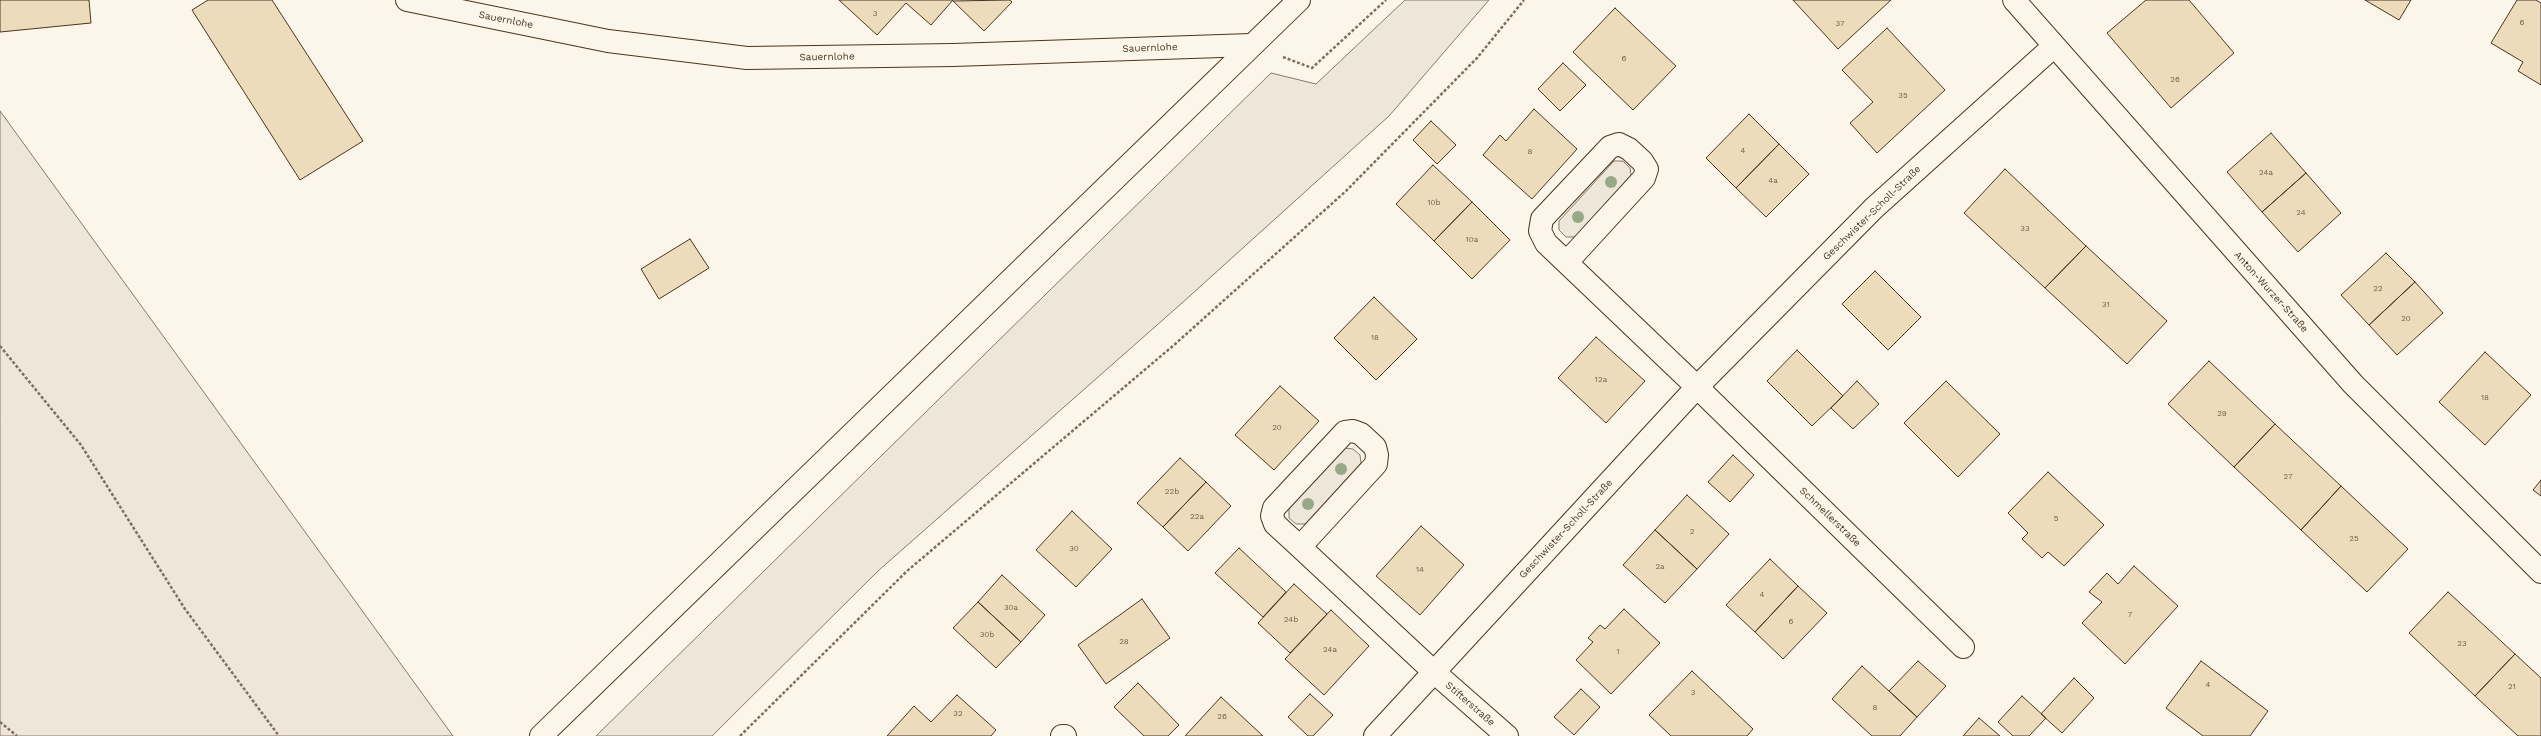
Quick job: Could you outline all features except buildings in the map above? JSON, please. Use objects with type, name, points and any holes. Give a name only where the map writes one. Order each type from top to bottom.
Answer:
[{"type":"street","name":"Sauernlohe","points":[[407,0],[608,41],[747,58],[953,55],[1251,45]]},
{"type":"street","points":[[541,736],[1299,0]]},
{"type":"street","name":"Anton-Wurzer-Straße","points":[[2014,0],[2054,48],[2353,384],[2541,572]]},
{"type":"street","name":"Geschwister-Scholl-Straße","points":[[1375,736],[1697,386],[1874,208],[2054,48]]},
{"type":"street","points":[[1567,262],[1644,178],[1647,169],[1642,161],[1629,148],[1619,144],[1610,148],[1542,219],[1540,231],[1546,243],[1697,386]]},
{"type":"street","name":"Schmellerstraße","points":[[1697,386],[1963,647]]},
{"type":"street","points":[[1300,547],[1376,464],[1377,455],[1375,447],[1361,434],[1353,430],[1345,432],[1274,508],[1272,516],[1275,524],[1434,672]]},
{"type":"street","name":"Stifterstraße","points":[[1434,672],[1507,736]]},
{"type":"path","points":[[1251,45],[1312,68],[1386,0]]},
{"type":"path","points":[[740,736],[907,571],[1168,350],[1346,191],[1477,58],[1524,0]]},
{"type":"path","points":[[0,346],[81,445],[185,609],[279,736]]},
{"type":"path","points":[[0,722],[17,736]]},
{"type":"shaded area","points":[[1405,0],[1489,0],[1389,116],[1182,303],[878,571],[712,736],[596,736],[1271,73],[1316,84]]},
{"type":"shaded area","points":[[0,111],[453,736],[0,736]]},
{"type":"shaded area","points":[[1614,161],[1623,161],[1630,168],[1631,175],[1575,237],[1566,237],[1559,230],[1559,221]]},
{"type":"shaded area","points":[[1345,448],[1353,449],[1360,455],[1361,463],[1305,524],[1296,524],[1289,518],[1289,508]]}]
